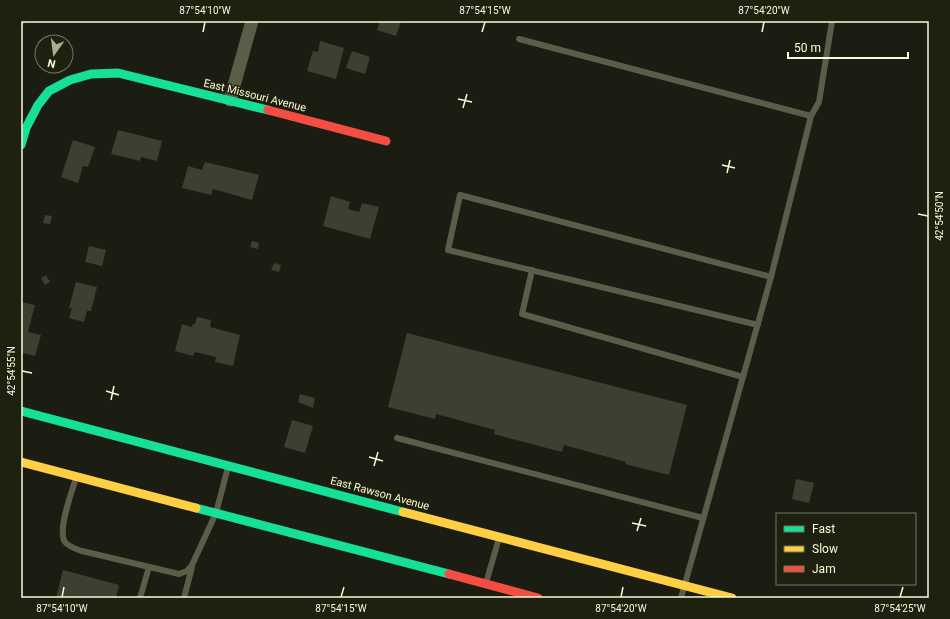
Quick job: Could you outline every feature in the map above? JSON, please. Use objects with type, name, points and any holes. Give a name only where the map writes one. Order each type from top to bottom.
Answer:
[{"type":"main road","name":"East Missouri Avenue","points":[[21,145],[26,128],[38,105],[49,91],[70,80],[91,74],[118,73],[230,100],[386,141]]},
{"type":"main road","name":"East Rawson Avenue","points":[[21,411],[732,598]]},
{"type":"main road","points":[[21,462],[538,598]]},
{"type":"street","points":[[230,100],[252,21]]},
{"type":"lane","points":[[681,598],[772,277],[811,116],[819,102],[832,21]]},
{"type":"lane","points":[[519,39],[811,116]]},
{"type":"lane","points":[[758,325],[448,250],[460,195],[772,277]]},
{"type":"lane","points":[[532,270],[522,314],[743,377]]},
{"type":"lane","points":[[397,438],[703,518]]},
{"type":"lane","points":[[184,598],[192,565],[216,513],[228,466]]},
{"type":"lane","points":[[76,476],[62,528],[65,542],[71,547],[82,552],[179,574],[187,571],[192,565]]},
{"type":"lane","points":[[486,584],[499,536]]},
{"type":"lane","points":[[140,598],[149,567]]},
{"type":"building","points":[[21,21],[27,21],[21,27]]},
{"type":"building","points":[[380,21],[401,21],[396,36],[377,30]]},
{"type":"building","points":[[320,41],[344,48],[336,79],[307,71],[313,51],[318,52]]},
{"type":"building","points":[[352,51],[370,57],[365,74],[346,68]]},
{"type":"building","points":[[118,130],[162,141],[157,161],[141,157],[140,161],[111,154]]},
{"type":"building","points":[[73,140],[95,147],[88,167],[83,166],[78,183],[61,177]]},
{"type":"building","points":[[205,162],[259,175],[252,200],[213,189],[211,195],[182,188],[188,166],[202,170]]},
{"type":"building","points":[[331,196],[350,202],[348,209],[359,212],[362,203],[379,207],[370,239],[323,226]]},
{"type":"building","points":[[45,215],[52,216],[50,224],[43,223]]},
{"type":"building","points":[[252,241],[259,243],[258,249],[250,247]]},
{"type":"building","points":[[89,246],[106,250],[102,266],[85,262]]},
{"type":"building","points":[[274,263],[281,265],[279,272],[271,270]]},
{"type":"building","points":[[46,275],[50,282],[45,285],[41,278]]},
{"type":"building","points":[[76,282],[97,287],[91,311],[87,311],[84,322],[69,318],[72,308],[69,308]]},
{"type":"building","points":[[21,302],[35,305],[28,332],[41,335],[35,356],[23,353],[21,358]]},
{"type":"building","points":[[197,317],[211,320],[210,327],[240,335],[233,366],[215,362],[216,357],[195,352],[193,356],[175,351],[182,324],[192,327],[193,324],[195,324]]},
{"type":"building","points":[[407,333],[687,405],[669,475],[625,464],[626,462],[564,445],[562,452],[494,434],[495,430],[436,414],[435,419],[388,407]]},
{"type":"building","points":[[300,394],[315,398],[313,408],[298,402]]},
{"type":"building","points":[[292,420],[313,426],[305,453],[284,447]]},
{"type":"building","points":[[796,479],[814,483],[809,503],[792,499]]},
{"type":"building","points":[[63,570],[119,585],[116,598],[56,598]]},
{"type":"traffic: fast","points":[[21,145],[26,128],[38,105],[49,91],[70,80],[91,74],[118,73],[268,110]]},
{"type":"traffic: fast","points":[[21,411],[403,512]]},
{"type":"traffic: fast","points":[[196,508],[449,574]]},
{"type":"traffic: slow","points":[[21,462],[196,508]]},
{"type":"traffic: slow","points":[[403,512],[732,598]]},
{"type":"traffic: jam","points":[[268,110],[386,141]]},
{"type":"traffic: jam","points":[[449,574],[538,598]]}]
